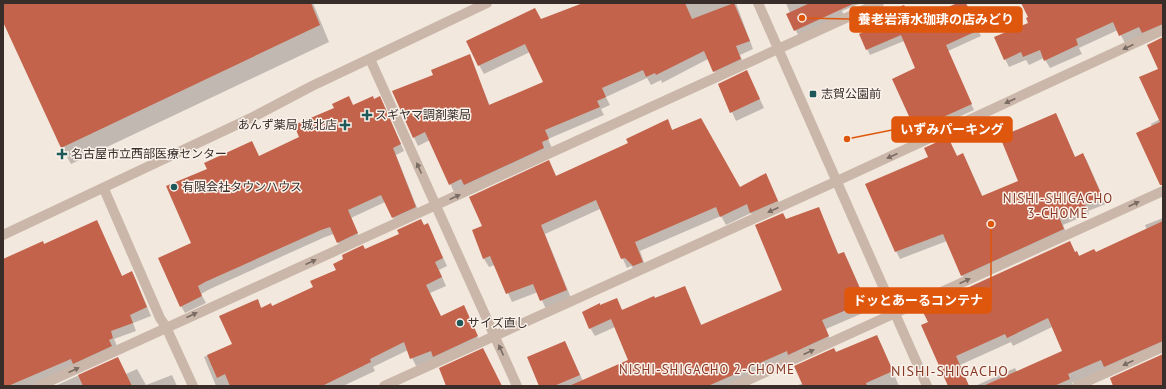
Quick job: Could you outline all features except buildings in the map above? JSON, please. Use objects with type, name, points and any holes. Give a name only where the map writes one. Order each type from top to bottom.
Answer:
[{"type":"street","points":[[3,235],[104,189],[487,3]]},
{"type":"street","points":[[758,3],[927,386]]},
{"type":"street","points":[[39,386],[878,3]]},
{"type":"street","points":[[384,386],[837,181],[1163,30]]},
{"type":"street","points":[[370,59],[518,386]]},
{"type":"street","points":[[104,189],[160,318],[166,327],[193,386]]},
{"type":"street","points":[[735,386],[1163,191]]},
{"type":"street","points":[[1077,386],[1163,347]]},
{"type":"place","name":"養老岩清水珈琲の店みどり","points":[[802,18]]},
{"type":"place","name":"志賀公園前","points":[[813,94]]},
{"type":"place","name":"スギヤマ調剤薬局","points":[[367,115]]},
{"type":"place","name":"あんず薬局 城北店","points":[[345,125]]},
{"type":"place","name":"いずみパーキング","points":[[847,139]]},
{"type":"place","name":"名古屋市立西部医療センター","points":[[62,154]]},
{"type":"place","name":"有限会社タウンハウス","points":[[174,187]]},
{"type":"place","name":"ドッとあーるコンテナ","points":[[991,224]]},
{"type":"place","name":"サイズ直し","points":[[460,323]]},
{"type":"district","name":"NISHI-SHIGACHO 3-CHOME","points":[[1058,206]]},
{"type":"district","name":"NISHI-SHIGACHO 2-CHOME","points":[[707,369]]},
{"type":"district","name":"NISHI-SHIGACHO","points":[[950,371]]}]
